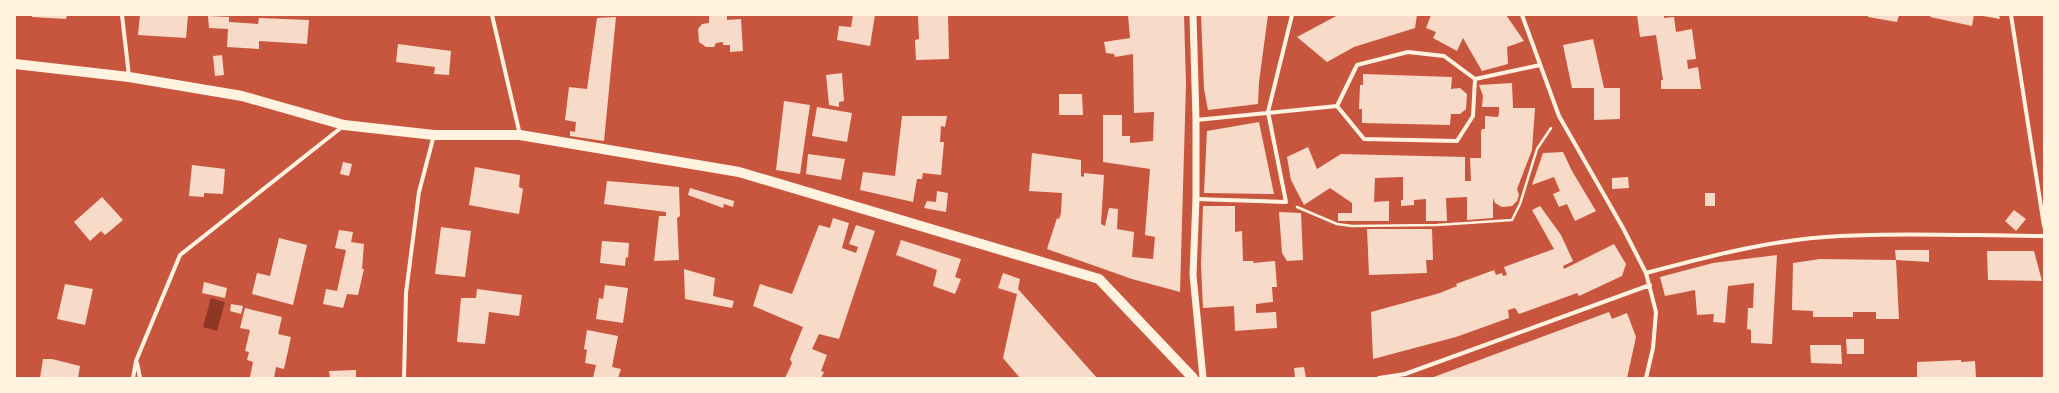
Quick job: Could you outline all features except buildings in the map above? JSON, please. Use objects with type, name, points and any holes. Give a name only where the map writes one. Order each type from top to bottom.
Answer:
[{"type":"main road","points":[[15,64],[129,78],[242,96],[344,125],[434,134],[520,135],[739,172],[1100,279],[1193,378]]},
{"type":"street","points":[[122,15],[129,78]]},
{"type":"street","points":[[492,15],[520,135]]},
{"type":"street","points":[[1193,15],[1196,120],[1196,199],[1193,275],[1203,378]]},
{"type":"street","points":[[1196,199],[1286,202],[1268,112],[1292,15]]},
{"type":"street","points":[[1522,15],[1559,116],[1646,273],[1656,312],[1653,348],[1646,378]]},
{"type":"street","points":[[2011,15],[2044,226]]},
{"type":"street","points":[[1337,106],[1357,65],[1408,52],[1444,56],[1475,79],[1540,65]]},
{"type":"street","points":[[1337,106],[1364,139],[1458,141],[1473,116],[1475,79]]},
{"type":"street","points":[[1196,120],[1337,106]]},
{"type":"street","points":[[133,378],[136,361],[180,255],[344,125]]},
{"type":"street","points":[[404,378],[406,293],[419,192],[434,134]]},
{"type":"street","points":[[1646,273],[1702,258],[1770,243],[1840,236],[2044,236]]},
{"type":"street","points":[[1379,378],[1405,374],[1650,285]]},
{"type":"street","points":[[136,361],[140,378]]},
{"type":"path","points":[[1286,202],[1337,224],[1352,226],[1437,225],[1512,220],[1520,204],[1537,149],[1559,116]]},
{"type":"shaded area","points":[[211,298],[225,302],[217,331],[203,327]]}]
